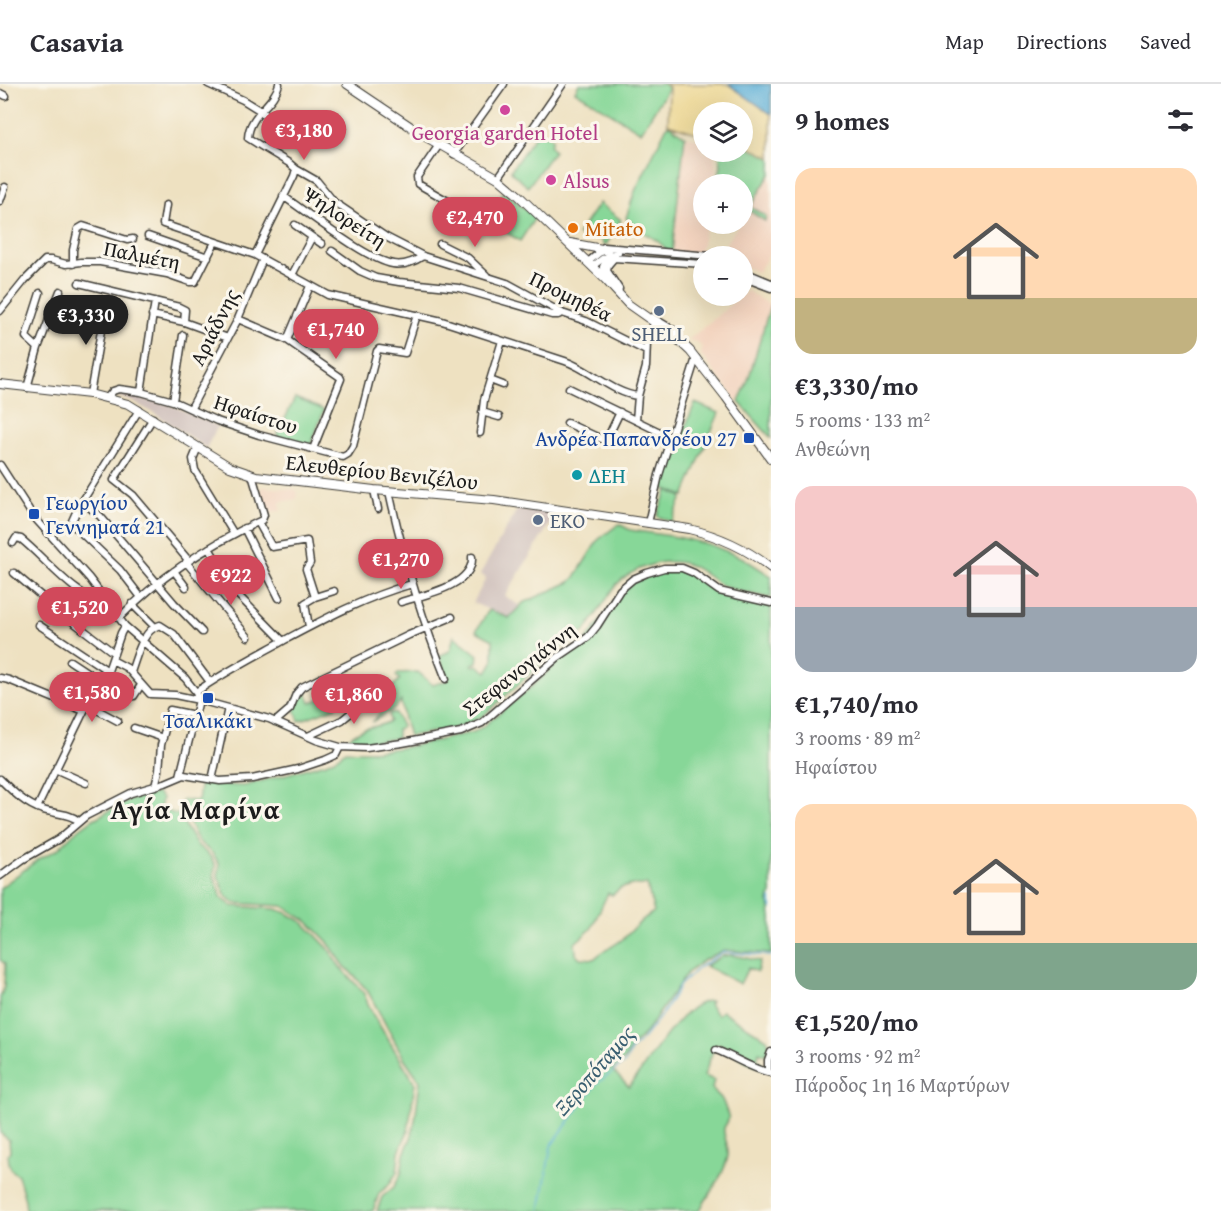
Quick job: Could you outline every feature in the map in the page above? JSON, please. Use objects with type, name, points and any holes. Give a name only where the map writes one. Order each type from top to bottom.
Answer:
[{"type":"main road","points":[[347,84],[439,145],[498,178],[572,242],[590,265],[628,304],[679,341],[696,358],[771,459]]},
{"type":"main road","points":[[572,242],[612,252],[604,267],[605,279]]},
{"type":"main road","name":"Ελευθερίου Βενιζέλου","points":[[0,384],[90,394],[128,404],[230,466],[252,475],[271,479],[494,501],[690,529],[714,536],[745,550],[771,567]]},
{"type":"street","points":[[208,84],[243,100],[288,128]]},
{"type":"street","points":[[454,154],[504,84]]},
{"type":"street","points":[[498,178],[563,84]]},
{"type":"street","points":[[259,111],[274,96],[277,85]]},
{"type":"street","name":"Προμηθέα","points":[[259,111],[250,126],[248,138],[316,181],[334,202],[386,237],[423,256],[486,275],[517,288],[562,313],[586,321],[646,351]]},
{"type":"street","points":[[439,145],[417,177],[418,184],[483,221]]},
{"type":"street","points":[[255,255],[296,169]]},
{"type":"street","points":[[0,201],[5,187]]},
{"type":"street","name":"Ψηλορείτη","points":[[283,196],[360,249],[383,261],[402,265],[416,261],[423,256]]},
{"type":"street","points":[[166,205],[163,224],[255,255],[328,295],[417,315],[502,340],[569,362],[625,392],[638,396]]},
{"type":"street","points":[[296,225],[322,244]]},
{"type":"street","points":[[0,311],[40,263],[51,260],[73,264],[73,250],[78,229],[83,226],[126,240],[133,239]]},
{"type":"street","points":[[148,236],[208,257]]},
{"type":"street","points":[[291,275],[312,237]]},
{"type":"street","name":"Παλμέτη","points":[[73,264],[100,262],[167,274],[195,282],[215,242]]},
{"type":"street","points":[[572,242],[601,247],[693,255]]},
{"type":"street","points":[[441,244],[468,258],[486,275]]},
{"type":"street","points":[[332,251],[360,271],[376,278],[454,287],[552,315],[562,313]]},
{"type":"street","points":[[590,265],[599,253],[612,252],[693,260]]},
{"type":"street","points":[[677,333],[631,302],[610,278],[607,271],[608,265],[612,259],[617,257],[693,261]]},
{"type":"street","name":"Αριάδνης","points":[[191,408],[238,320],[263,260]]},
{"type":"street","points":[[753,274],[771,281]]},
{"type":"street","points":[[753,281],[771,288]]},
{"type":"street","points":[[79,283],[185,310],[184,322]]},
{"type":"street","points":[[287,340],[310,286]]},
{"type":"street","points":[[27,388],[38,348],[60,291]]},
{"type":"street","points":[[38,348],[26,337],[40,293]]},
{"type":"street","points":[[141,392],[155,301]]},
{"type":"street","points":[[90,394],[106,302]]},
{"type":"street","points":[[152,315],[184,322],[228,338]]},
{"type":"street","points":[[313,449],[341,457],[350,452],[377,351],[380,349],[405,353],[417,315]]},
{"type":"street","name":"Ηφαίστου","points":[[107,398],[109,393],[119,389],[141,392],[173,401],[217,421],[259,435],[313,449],[341,379],[287,340],[238,320]]},
{"type":"street","points":[[636,420],[638,396],[646,367],[649,335],[654,324]]},
{"type":"street","points":[[173,401],[183,335]]},
{"type":"street","points":[[480,433],[482,412],[502,340]]},
{"type":"street","points":[[648,522],[659,475],[696,358]]},
{"type":"street","points":[[490,380],[503,385]]},
{"type":"street","points":[[569,388],[672,438]]},
{"type":"street","points":[[139,410],[73,518],[74,526],[120,570],[140,596]]},
{"type":"street","points":[[482,412],[499,417]]},
{"type":"street","points":[[567,423],[606,441],[620,412]]},
{"type":"street","points":[[114,480],[153,418]]},
{"type":"street","points":[[198,447],[193,459],[195,470],[234,534]]},
{"type":"street","points":[[0,465],[33,516],[89,578],[125,626],[181,675],[196,692],[199,700],[180,776]]},
{"type":"street","points":[[101,472],[135,497],[248,637]]},
{"type":"street","points":[[119,618],[140,596],[188,561],[262,520],[264,515],[252,475]]},
{"type":"street","points":[[374,490],[378,509]]},
{"type":"street","points":[[389,491],[416,598],[446,679]]},
{"type":"street","points":[[83,502],[100,516],[202,632]]},
{"type":"street","points":[[258,522],[272,547],[308,541],[310,563],[306,569],[315,597]]},
{"type":"street","points":[[244,528],[279,598]]},
{"type":"street","points":[[13,543],[16,538],[21,539],[71,585],[99,604],[110,605]]},
{"type":"street","points":[[209,548],[223,574],[240,598],[283,641]]},
{"type":"street","points":[[401,602],[461,580],[471,569],[472,557]]},
{"type":"street","name":"Στεφανογιάννη","points":[[340,747],[391,745],[461,732],[477,726],[557,658],[588,637],[620,590],[633,579],[647,573],[664,568],[682,568],[694,573],[719,591],[771,603]]},
{"type":"street","points":[[174,571],[186,587]]},
{"type":"street","points":[[0,876],[22,860],[59,839],[79,821],[126,794],[186,775],[212,780],[246,780],[298,769],[337,754],[340,747],[275,722],[228,708],[175,695],[153,694],[113,656],[14,573]]},
{"type":"street","points":[[196,692],[283,641],[364,599],[412,584]]},
{"type":"street","points":[[309,627],[305,603],[334,591]]},
{"type":"street","points":[[132,604],[157,626],[174,634],[210,682]]},
{"type":"street","points":[[275,722],[290,709],[296,693],[303,687],[452,617]]},
{"type":"street","points":[[39,625],[108,672]]},
{"type":"street","points":[[37,808],[86,708],[108,672],[125,626]]},
{"type":"street","points":[[131,672],[142,641],[157,626]]},
{"type":"street","points":[[70,661],[102,682],[135,696],[141,685]]},
{"type":"street","points":[[0,678],[86,708],[118,722]]},
{"type":"street","points":[[308,736],[342,720],[384,686]]},
{"type":"street","points":[[212,780],[228,708]]},
{"type":"street","points":[[155,786],[170,710],[195,715]]},
{"type":"street","points":[[134,728],[163,738]]},
{"type":"street","points":[[57,770],[86,783]]},
{"type":"street","points":[[0,779],[23,800],[37,808],[72,816],[79,821]]},
{"type":"street","points":[[716,1050],[737,1058],[755,1070],[770,1072],[768,1059],[771,1052]]},
{"type":"shaded area","points":[[685,136],[693,138],[693,162],[715,162],[716,172],[716,174],[693,174],[693,234],[704,234],[702,246],[693,246],[693,254],[672,252]]},
{"type":"shaded area","points":[[771,173],[771,252],[758,272],[753,270],[753,246],[724,246],[732,234],[753,234],[753,202]]},
{"type":"shaded area","points":[[753,295],[770,305],[738,402],[701,355],[702,347],[696,341],[687,341],[729,306],[753,306]]},
{"type":"shaded area","points":[[120,395],[171,405],[218,426],[206,448],[154,413],[118,397]]},
{"type":"shaded area","points":[[263,487],[297,490],[297,499],[280,502],[281,511],[267,512],[260,492]]},
{"type":"shaded area","points":[[518,508],[556,514],[505,596],[520,606],[509,618],[473,603],[486,578],[480,574]]},
{"type":"green space","points":[[579,84],[664,84],[669,87],[641,132],[575,91]]},
{"type":"green space","points":[[668,124],[685,136],[672,252],[667,251],[626,218],[635,191]]},
{"type":"green space","points":[[539,130],[552,139],[550,146],[554,151],[528,187],[511,170]]},
{"type":"green space","points":[[753,149],[771,158],[771,173],[753,202],[753,174],[719,174],[720,162],[753,162]]},
{"type":"green space","points":[[504,191],[535,218],[520,241],[485,219]]},
{"type":"green space","points":[[599,203],[621,220],[606,245],[603,245],[602,239],[585,238],[578,234]]},
{"type":"green space","points":[[753,209],[766,216],[765,221],[753,213]]},
{"type":"green space","points":[[771,303],[771,438],[739,402],[749,377]]},
{"type":"green space","points":[[295,398],[324,410],[311,445],[276,437]]},
{"type":"green space","points":[[695,403],[719,413],[684,496],[661,487]]},
{"type":"green space","points":[[667,490],[682,497],[672,522],[657,516]]},
{"type":"green space","points":[[619,524],[630,530],[711,545],[743,558],[771,576],[771,598],[739,591],[717,583],[689,565],[670,562],[650,565],[631,573],[616,585],[585,631],[551,655],[482,717],[457,728],[409,736],[401,701],[395,708],[372,722],[384,708],[389,691],[400,679],[396,676],[398,673],[418,672],[433,685],[448,680],[439,656],[450,651],[454,636],[478,655],[477,662],[472,664],[473,666],[477,665],[487,672],[493,662],[493,640],[476,631],[489,610],[509,618],[523,603],[570,582],[598,540]]},
{"type":"green space","points":[[676,569],[693,576],[720,594],[771,606],[771,893],[769,902],[771,954],[724,950],[704,960],[687,973],[646,1032],[631,1047],[625,1059],[612,1070],[629,1087],[666,1035],[700,1003],[711,1001],[709,1004],[717,1015],[722,1011],[767,1039],[769,1044],[766,1055],[759,1052],[757,1060],[761,1062],[760,1065],[765,1066],[764,1069],[749,1063],[720,1044],[715,1045],[704,1076],[714,1080],[712,1088],[720,1096],[728,1117],[724,1131],[728,1156],[723,1170],[699,1211],[377,1211],[382,1197],[394,1187],[401,1174],[404,1154],[415,1121],[420,1081],[404,1058],[367,990],[343,964],[327,941],[307,921],[283,906],[234,903],[226,896],[218,877],[219,864],[213,854],[198,841],[183,809],[182,800],[198,801],[201,780],[222,785],[244,786],[326,763],[346,750],[394,749],[474,732],[535,684],[564,655],[585,642],[619,595],[632,583],[654,574]],"holes":[[[632,885],[647,885],[654,912],[594,959],[580,958],[576,954],[575,943],[591,929],[608,893],[612,895],[621,888]]]},
{"type":"green space","points":[[305,689],[310,703],[331,695],[336,707],[299,721],[295,704]]},
{"type":"green space","points":[[390,713],[395,713],[402,726],[397,730],[397,738],[366,743],[345,741],[361,730],[390,721]]},
{"type":"green space","points":[[157,793],[162,798],[160,809],[183,816],[185,826],[196,844],[210,856],[215,864],[214,877],[222,898],[232,906],[275,909],[287,913],[304,923],[328,948],[340,967],[363,992],[373,1015],[415,1083],[408,1131],[399,1152],[397,1172],[388,1186],[379,1193],[373,1211],[26,1211],[18,1175],[9,1164],[9,1140],[0,1133],[0,998],[4,987],[5,964],[0,960],[0,888],[39,859],[58,849],[92,820],[127,801]]},
{"type":"green space","points":[[732,955],[760,961],[757,972],[748,968],[740,984],[705,966],[722,956]]},
{"type":"sand","points":[[664,84],[728,84],[771,114],[771,158],[753,149],[753,102],[693,102],[693,132],[668,124],[669,87]]},
{"type":"water","points":[[728,84],[771,84],[771,114]]},
{"type":"waterway","name":"Ξεροπόταμος","points":[[771,899],[771,908]]},
{"type":"waterway","name":"Ξεροπόταμος","points":[[540,1211],[551,1146],[597,1083],[625,1063],[632,1049],[663,1013],[680,985],[698,968],[723,952],[771,956]]},
{"type":"place","name":"Georgia garden Hotel","points":[[505,110]]},
{"type":"place","name":"Alsus","points":[[551,180]]},
{"type":"place","name":"Mitato","points":[[573,228]]},
{"type":"place","name":"SHELL","points":[[659,311]]},
{"type":"place","name":"Ανδρέα Παπανδρέου 27","points":[[749,438]]},
{"type":"place","name":"ΔΕΗ","points":[[577,475]]},
{"type":"place","name":"Γεωργίου Γεννηματά 21","points":[[34,514]]},
{"type":"place","name":"EKO","points":[[538,520]]},
{"type":"place","name":"Τσαλικάκι","points":[[208,698]]},
{"type":"district","name":"Αγία Μαρίνα","points":[[196,809]]}]
